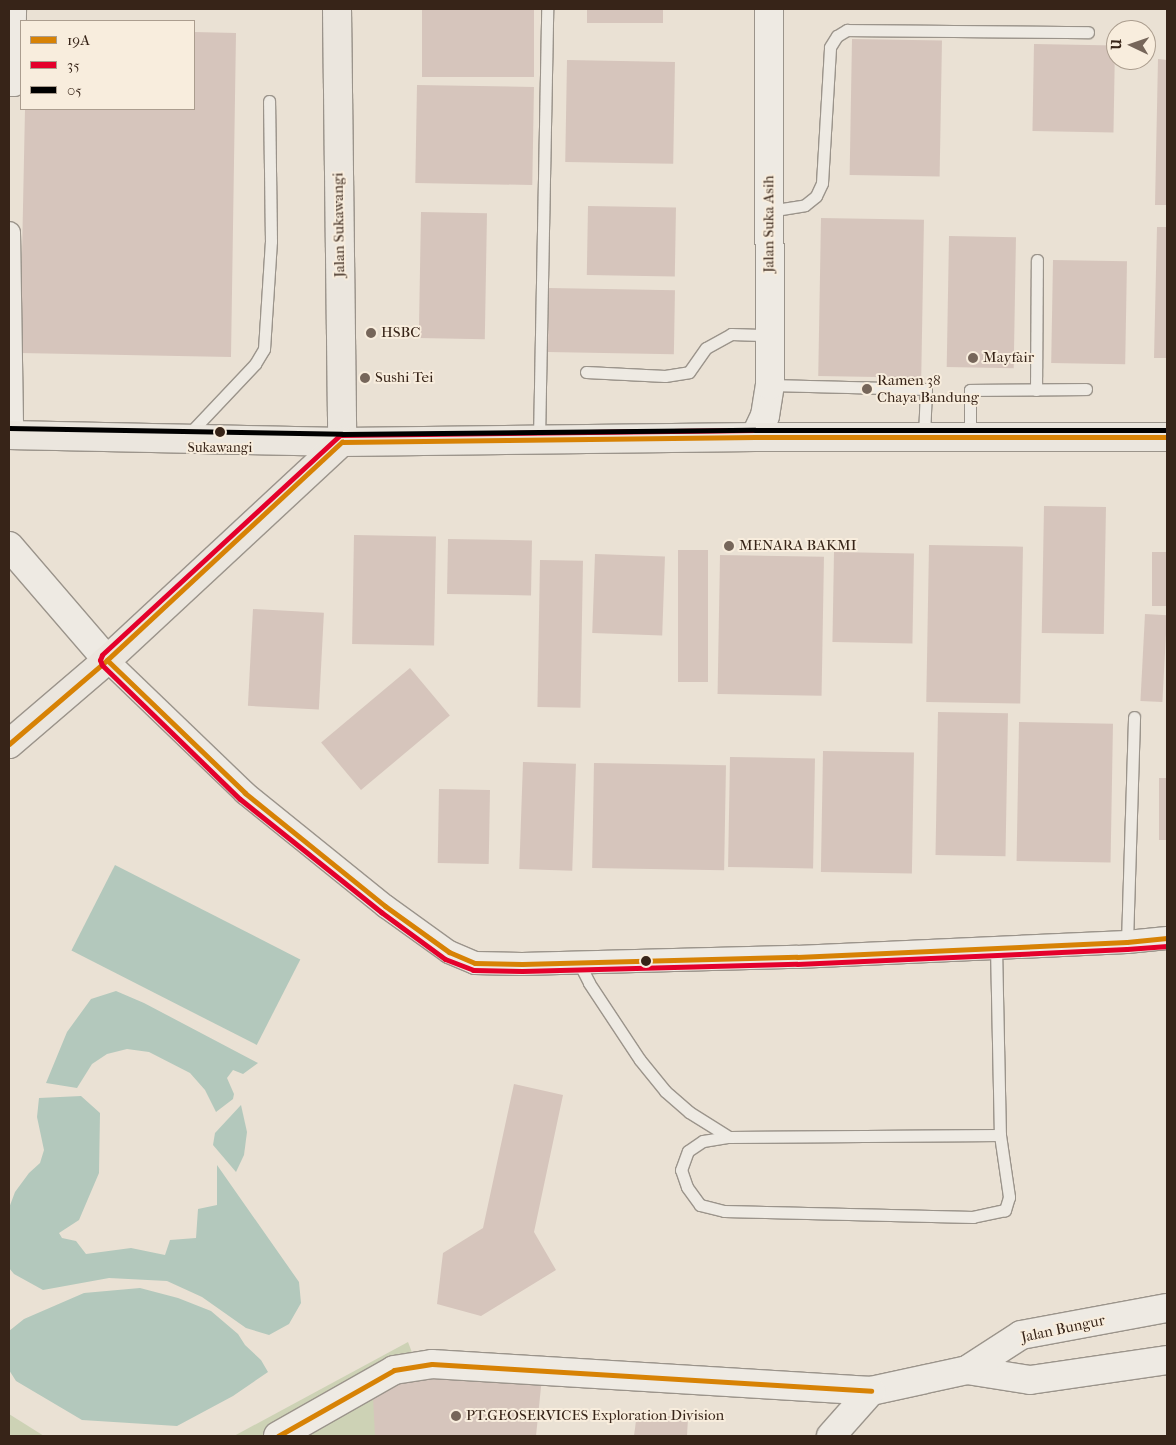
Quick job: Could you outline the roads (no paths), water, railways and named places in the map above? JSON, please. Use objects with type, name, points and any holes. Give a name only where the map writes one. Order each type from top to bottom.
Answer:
[{"type":"main road","name":"Jalan Sukawangi","points":[[337,9],[342,442]]},
{"type":"main road","points":[[11,435],[342,442],[755,437],[1167,437]]},
{"type":"main road","points":[[9,744],[107,660],[342,442]]},
{"type":"street","points":[[9,85],[14,85],[15,9]]},
{"type":"street","name":"Jalan Suka Asih","points":[[755,437],[765,416],[770,385],[769,9]]},
{"type":"street","points":[[9,233],[11,435]]},
{"type":"street","points":[[9,546],[107,660],[245,793],[385,906],[449,952],[475,963],[579,963],[797,957],[1127,942],[1167,938]]},
{"type":"street","name":"Jalan Bungur","points":[[278,1436],[394,1370],[432,1364],[871,1391],[967,1370],[1021,1335],[1167,1308]]},
{"type":"street","name":"Jalan Bungur","points":[[967,1370],[1030,1380],[1167,1360]]},
{"type":"street","points":[[831,1436],[871,1391]]},
{"type":"lane","points":[[539,439],[547,9]]},
{"type":"lane","points":[[769,211],[805,205],[816,196],[822,183],[830,47],[837,36],[847,30],[1088,32]]},
{"type":"lane","points":[[184,439],[254,364],[264,349],[271,241],[269,101]]},
{"type":"lane","points":[[1036,390],[1037,260]]},
{"type":"lane","points":[[586,372],[665,376],[689,372],[706,348],[731,334],[769,335]]},
{"type":"lane","points":[[770,385],[926,389],[924,437]]},
{"type":"lane","points":[[970,437],[970,390],[1086,389]]},
{"type":"lane","points":[[1127,942],[1134,717]]},
{"type":"lane","points":[[996,947],[1000,1134],[1009,1197],[1005,1210],[973,1217],[724,1211],[700,1206],[687,1187],[681,1170],[688,1151],[703,1141],[729,1137],[1000,1134]]},
{"type":"lane","points":[[579,963],[589,983],[640,1060],[665,1091],[688,1112],[729,1137]]},
{"type":"place","name":"HSBC","points":[[371,333]]},
{"type":"place","name":"Mayfair","points":[[973,358]]},
{"type":"place","name":"Sushi Tei","points":[[365,378]]},
{"type":"place","name":"Ramen 38 Chaya Bandung","points":[[867,389]]},
{"type":"place","name":"Sukawangi","points":[[220,432]]},
{"type":"place","name":"MENARA BAKMI","points":[[729,546]]},
{"type":"place","name":"PT.GEOSERVICES Exploration Division","points":[[456,1416]]}]
